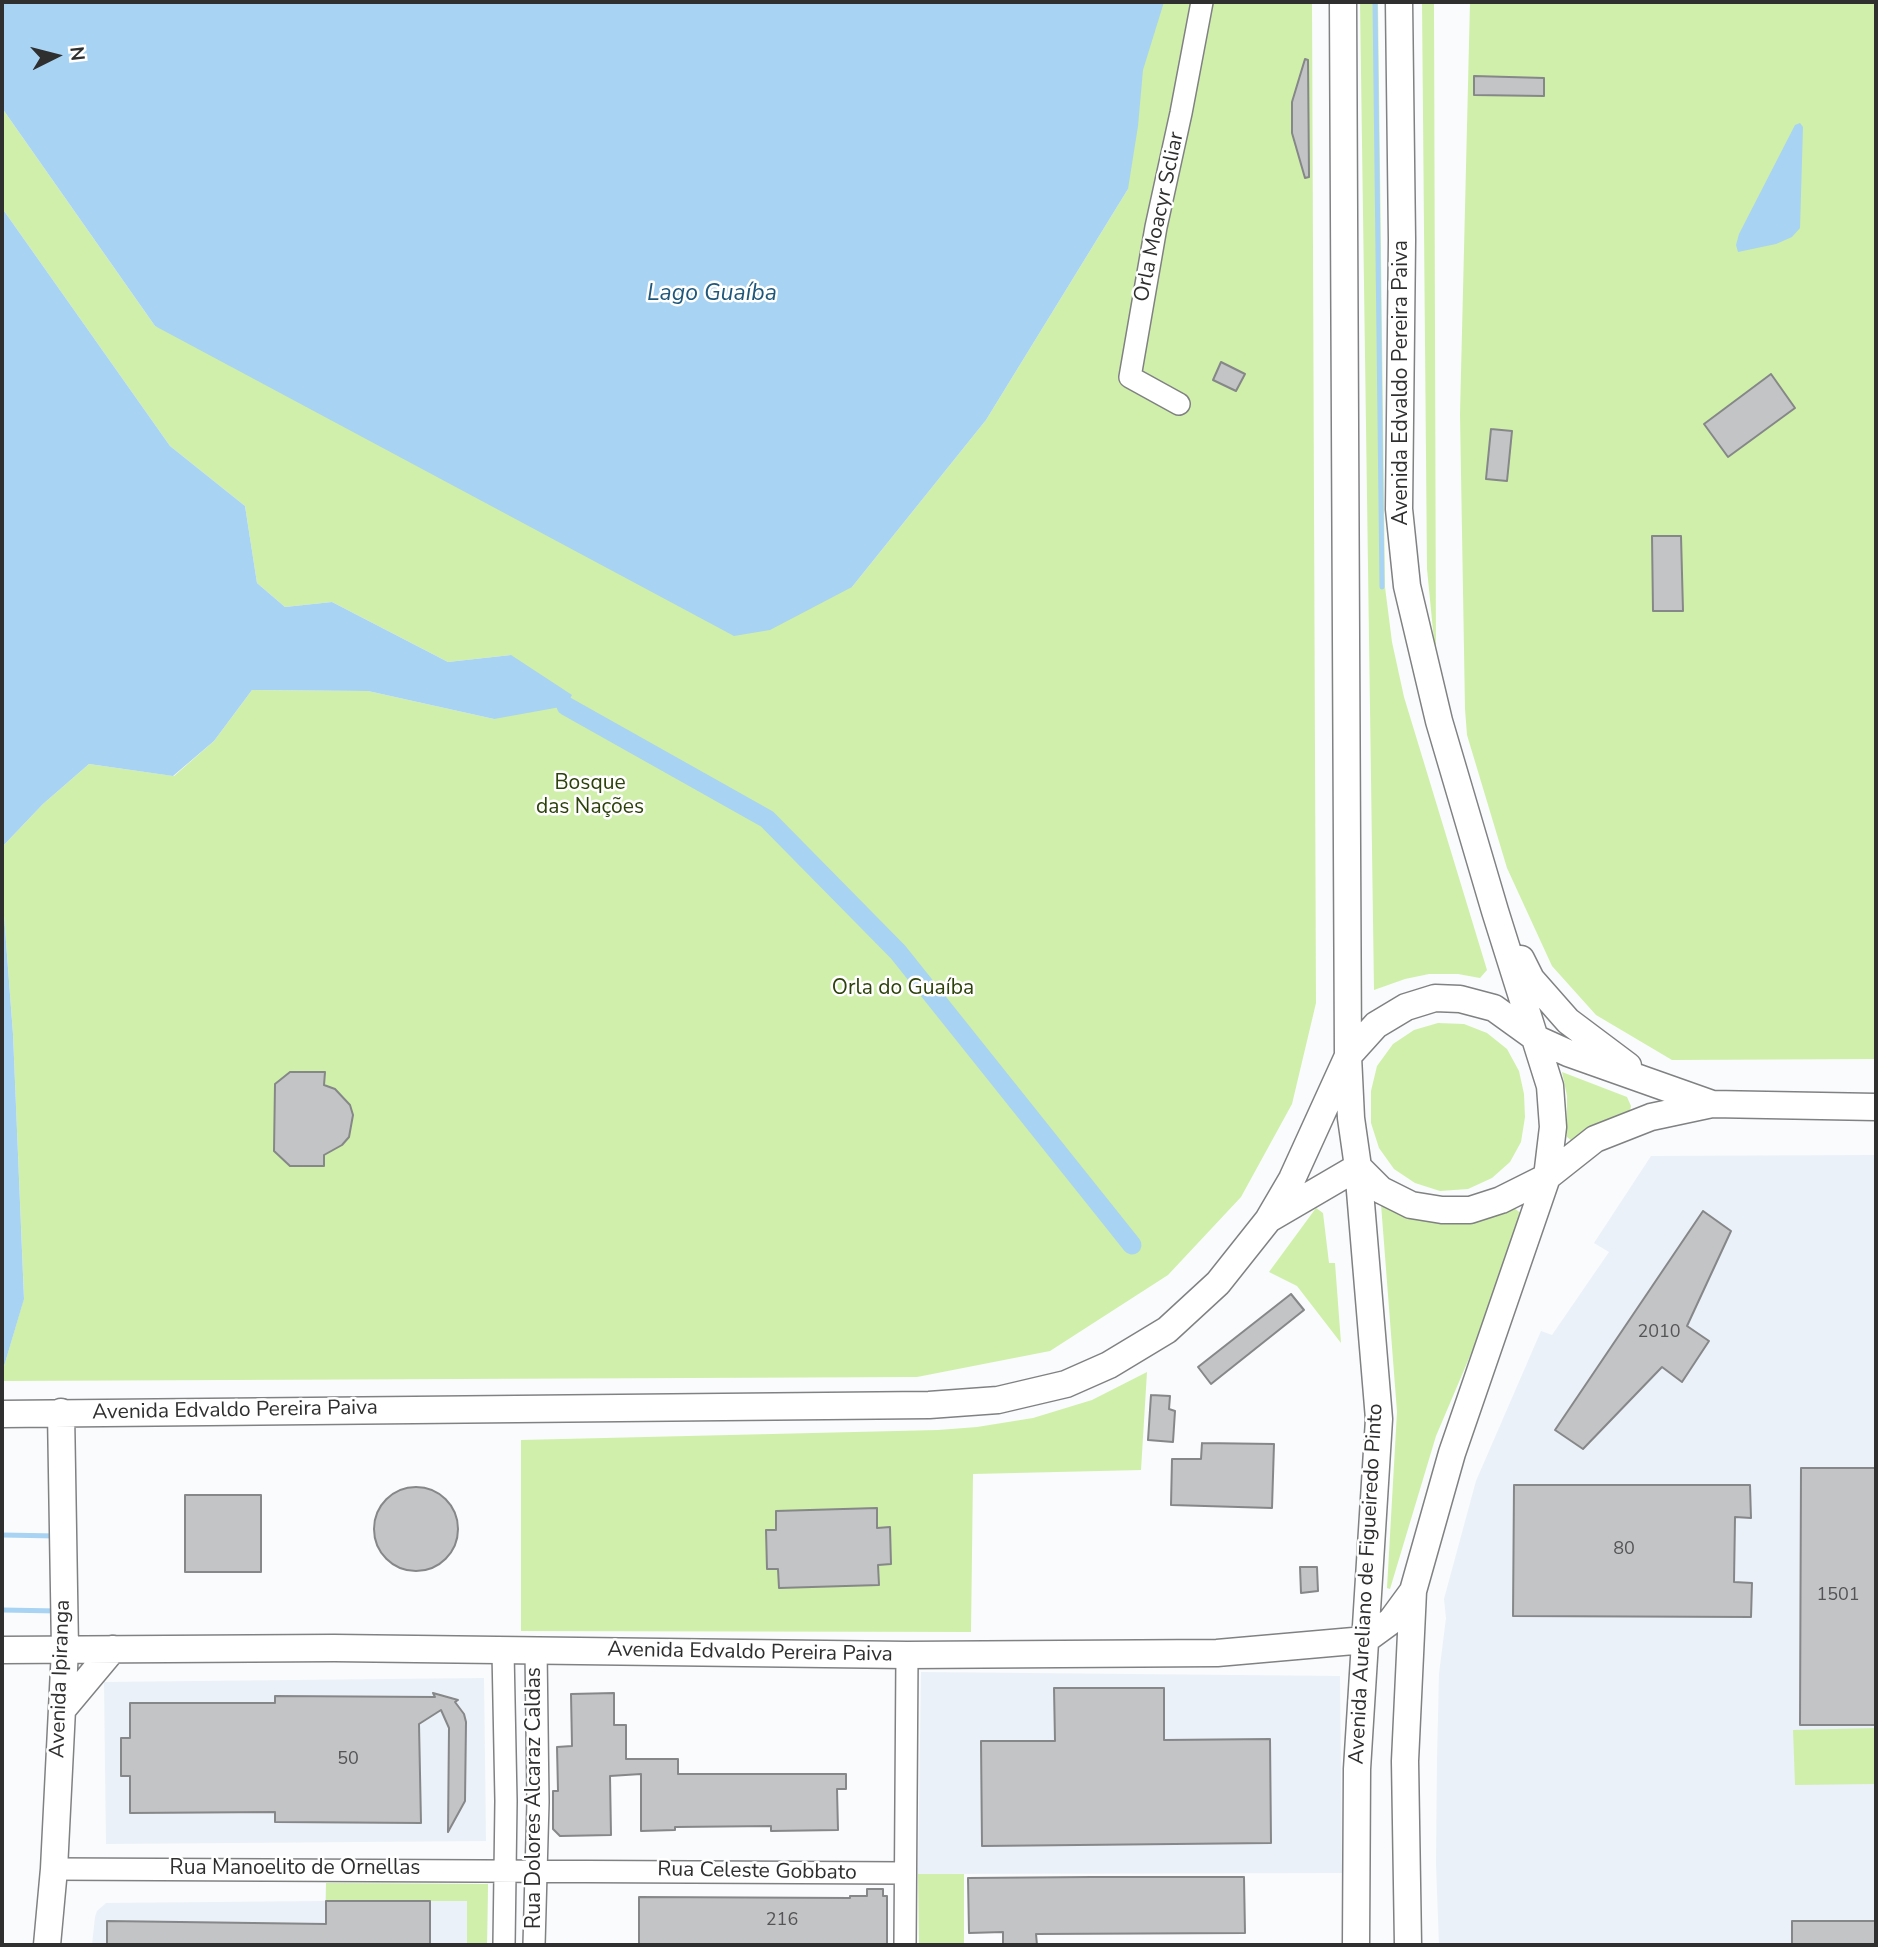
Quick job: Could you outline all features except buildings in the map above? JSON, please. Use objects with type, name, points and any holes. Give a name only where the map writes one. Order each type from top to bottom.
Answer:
[{"type":"main road","name":"Avenida Edvaldo Pereira Paiva","points":[[1343,2],[1348,1056]]},
{"type":"main road","name":"Avenida Edvaldo Pereira Paiva","points":[[1399,2],[1402,240],[1399,509],[1407,586],[1439,721],[1550,1086],[1553,1127],[1547,1177]]},
{"type":"main road","points":[[1495,911],[1531,979],[1568,1021],[1652,1084]]},
{"type":"main road","name":"Avenida Edvaldo Pereira Paiva","points":[[2,1414],[929,1405],[998,1400],[1066,1384],[1109,1365],[1167,1330],[1218,1283],[1268,1220],[1292,1178],[1348,1056],[1376,1025],[1406,1007],[1435,998],[1460,999],[1494,1008],[1537,1039]]},
{"type":"main road","points":[[1537,1039],[1567,1053],[1712,1104]]},
{"type":"main road","name":"Avenida Aureliano de Figueiredo Pinto","points":[[1348,1056],[1351,1118],[1358,1167],[1379,1419],[1357,1769],[1356,1945]]},
{"type":"main road","points":[[1358,1167],[1381,1190],[1411,1205],[1442,1210],[1470,1210],[1501,1200],[1547,1177],[1595,1139],[1651,1117],[1712,1104],[1876,1107]]},
{"type":"main road","name":"Avenida Edvaldo Pereira Paiva","points":[[1268,1220],[1358,1167]]},
{"type":"main road","points":[[1408,1945],[1405,1761],[1413,1591],[1447,1469],[1547,1177]]},
{"type":"main road","name":"Avenida Ipiranga","points":[[47,1945],[54,1869],[65,1649],[61,1412]]},
{"type":"main road","points":[[1365,1640],[1391,1620],[1413,1591]]},
{"type":"main road","name":"Avenida Edvaldo Pereira Paiva","points":[[2,1650],[334,1648],[907,1655],[1217,1653],[1365,1640]]},
{"type":"main road","points":[[62,1710],[113,1649]]},
{"type":"street","name":"Orla Moacyr Scliar","points":[[1179,404],[1130,377],[1202,2]]},
{"type":"street","name":"Rua Dolores Alcaraz Caldas","points":[[534,1945],[538,1802],[536,1650]]},
{"type":"street","name":"Rua Dolores Alcaraz Caldas","points":[[503,1651],[506,1801],[504,1945]]},
{"type":"street","points":[[905,1945],[907,1655]]},
{"type":"street","points":[[506,1801],[538,1802]]},
{"type":"street","name":"Rua Manoelito de Ornellas","points":[[54,1869],[536,1870]]},
{"type":"street","name":"Rua Celeste Gobbato","points":[[536,1870],[905,1873]]},
{"type":"shaded area","points":[[1876,1155],[1876,1945],[1439,1945],[1436,1864],[1437,1760],[1439,1674],[1446,1618],[1444,1599],[1476,1481],[1541,1331],[1552,1335],[1609,1252],[1594,1243],[1651,1156]]},
{"type":"shaded area","points":[[921,1672],[1340,1676],[1342,1873],[918,1874]]},
{"type":"shaded area","points":[[484,1678],[486,1841],[106,1844],[104,1682]]},
{"type":"shaded area","points":[[326,1883],[488,1884],[487,1945],[92,1945],[97,1911],[106,1903],[325,1901]]},
{"type":"green space","name":"Orla do Guaíba","points":[[1128,2],[1312,2],[1316,1003],[1292,1104],[1241,1197],[1168,1275],[1050,1351],[917,1377],[2,1381],[24,1298],[2,847],[43,804],[89,764],[174,776],[214,741],[252,690],[368,691],[494,719],[511,655],[448,662],[332,602],[285,607],[257,583],[245,506],[170,446],[2,208],[2,108],[155,326],[852,587],[986,420],[1128,189]]},
{"type":"green space","points":[[1360,2],[1378,2],[1385,587],[1392,642],[1404,697],[1487,970],[1480,978],[1458,974],[1429,974],[1374,990]]},
{"type":"green space","points":[[1422,2],[1434,2],[1436,661],[1427,569]]},
{"type":"green space","points":[[1470,2],[1876,2],[1876,1059],[1672,1060],[1596,1015],[1552,966],[1507,868],[1467,735],[1465,709],[1460,414]]},
{"type":"green space","points":[[1438,1023],[1464,1024],[1487,1033],[1507,1049],[1519,1071],[1524,1094],[1525,1117],[1521,1142],[1510,1162],[1492,1178],[1468,1189],[1440,1191],[1415,1183],[1394,1169],[1379,1148],[1371,1123],[1371,1091],[1377,1066],[1393,1044],[1414,1030]]},
{"type":"green space","points":[[1562,1072],[1627,1097],[1630,1111],[1572,1141],[1567,1137],[1567,1096]]},
{"type":"green space","points":[[1381,1204],[1514,1208],[1522,1214],[1501,1283],[1436,1436],[1390,1589],[1387,1588],[1397,1412]]},
{"type":"green space","points":[[1316,1208],[1323,1213],[1329,1263],[1335,1263],[1341,1343],[1297,1286],[1269,1272]]},
{"type":"green space","points":[[1147,1372],[1141,1470],[973,1474],[971,1632],[521,1631],[521,1440],[977,1427],[1033,1418],[1092,1400]]},
{"type":"green space","points":[[1876,1728],[1876,1784],[1795,1785],[1793,1730]]},
{"type":"green space","points":[[918,1874],[964,1874],[964,1945],[919,1945]]},
{"type":"green space","points":[[326,1883],[488,1884],[487,1945],[467,1945],[467,1901],[326,1901]]},
{"type":"water","name":"Lago Guaíba","points":[[2,2],[1164,2],[1143,70],[1128,189],[986,420],[852,587],[770,630],[734,636],[155,326],[2,108]]},
{"type":"water","points":[[1800,123],[1803,127],[1800,228],[1792,237],[1776,244],[1738,252],[1736,245],[1739,234],[1795,125]]},
{"type":"water","points":[[2,208],[170,446],[245,506],[257,583],[285,607],[332,602],[448,662],[511,655],[572,695],[566,706],[494,719],[368,691],[252,690],[214,741],[173,776],[89,764],[43,804],[2,847]]},
{"type":"water","points":[[2,889],[13,1034],[24,1299],[2,1373]]},
{"type":"waterway","points":[[1375,2],[1382,587]]},
{"type":"waterway","points":[[566,706],[767,819],[898,952],[1132,1245]]},
{"type":"waterway","points":[[2,1535],[57,1536]]},
{"type":"waterway","points":[[2,1610],[58,1611]]},
{"type":"park label","name":"Bosque das Nações","points":[[590,796]]}]
